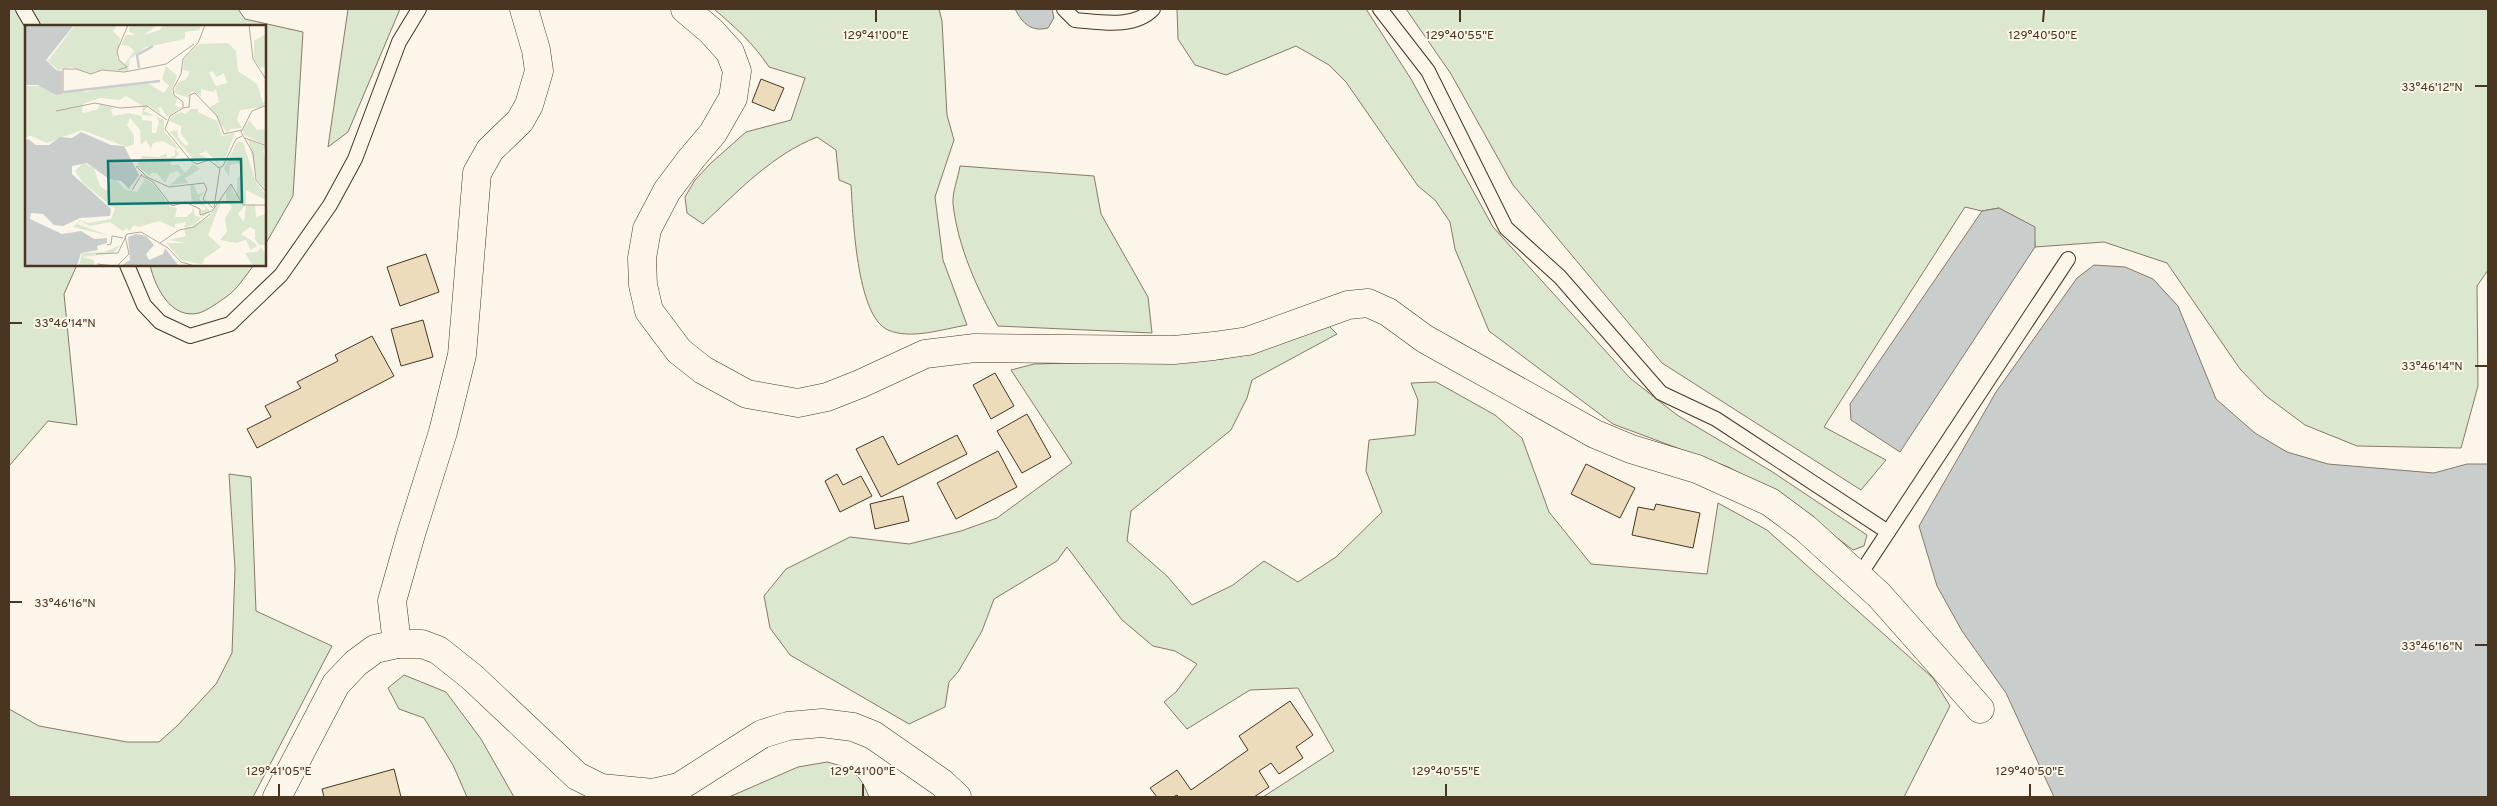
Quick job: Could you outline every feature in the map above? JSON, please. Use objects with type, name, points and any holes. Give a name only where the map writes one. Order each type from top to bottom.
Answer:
[{"type":"street","points":[[397,644],[392,601],[443,432],[462,355],[477,172],[490,150],[520,121],[529,105],[539,71],[536,50],[524,9]]},
{"type":"street","points":[[685,9],[711,31],[730,52],[737,72],[733,98],[713,133],[691,159],[668,192],[647,229],[642,258],[643,285],[649,311],[679,351],[703,370],[747,394],[798,403],[827,396],[860,384],[925,354],[975,348],[1174,350],[1222,345],[1248,341],[1348,305],[1368,303],[1388,312],[1425,339],[1595,434],[1632,449],[1697,469],[1770,502],[1805,528],[1879,594],[1980,709]]},
{"type":"street","points":[[277,797],[336,684],[356,662],[375,649],[397,644],[422,644],[438,650],[472,677],[577,776],[601,788],[653,794],[679,787],[762,734],[788,726],[822,723],[853,726],[873,735],[942,783],[957,797]]},
{"type":"lane","points":[[23,9],[32,25]]},
{"type":"lane","points":[[127,266],[144,305],[160,322],[190,336],[230,324],[281,275],[330,205],[355,159],[399,42],[419,9]]},
{"type":"lane","points":[[1064,9],[1075,20],[1110,23],[1139,20],[1153,9]]},
{"type":"lane","points":[[1380,9],[1428,71],[1506,228],[1560,277],[1662,394],[1716,419],[1888,532]]},
{"type":"lane","points":[[1859,576],[2068,259]]},
{"type":"green space","points":[[9,9],[238,9],[245,19],[303,32],[293,196],[266,243],[266,25],[25,25],[25,266],[77,266],[64,294],[77,425],[48,421],[9,466]]},
{"type":"green space","points":[[348,9],[400,9],[348,132],[328,147]]},
{"type":"green space","points":[[714,9],[939,9],[942,21],[947,115],[954,140],[935,197],[943,260],[967,325],[927,333],[907,334],[888,330],[877,321],[869,306],[858,264],[851,185],[839,180],[836,150],[817,137],[770,164],[703,224],[687,213],[685,197],[695,180],[711,163],[746,132],[791,120],[805,78],[769,67],[751,43]]},
{"type":"green space","points":[[1177,9],[1366,9],[1411,79],[1493,227],[1630,378],[1677,415],[1771,471],[1867,535],[1864,546],[1853,550],[1786,499],[1728,467],[1613,424],[1489,331],[1455,249],[1450,222],[1435,200],[1418,186],[1346,82],[1329,65],[1296,46],[1226,75],[1195,65],[1178,39]]},
{"type":"green space","points":[[1406,9],[2488,9],[2488,270],[2477,286],[2478,386],[2461,448],[2357,446],[2305,425],[2266,396],[2240,369],[2167,263],[2104,242],[2035,247],[2034,227],[1999,208],[1982,211],[1965,207],[1824,427],[1886,460],[1861,490],[1662,363],[1513,185],[1451,74]]},
{"type":"green space","points":[[960,166],[1094,176],[1101,214],[1148,297],[1152,333],[998,326],[969,267],[959,236],[953,200]]},
{"type":"green space","points":[[150,266],[253,266],[230,294],[206,310],[189,314],[180,312],[166,300],[152,274]]},
{"type":"green space","points":[[1327,324],[1337,334],[1252,380],[1247,398],[1231,430],[1131,511],[1127,541],[1167,576],[1192,605],[1233,585],[1264,561],[1298,582],[1336,557],[1382,512],[1366,471],[1369,440],[1415,435],[1418,400],[1411,383],[1436,382],[1495,415],[1522,438],[1549,512],[1591,564],[1707,574],[1718,503],[1767,530],[1933,678],[1950,706],[1904,797],[1263,797],[1334,751],[1298,688],[1250,690],[1187,729],[1164,702],[1176,692],[1197,664],[1175,651],[1153,646],[1122,620],[1067,547],[1057,561],[994,599],[982,631],[958,672],[949,682],[945,707],[909,724],[790,655],[770,628],[764,596],[786,569],[850,537],[909,544],[961,531],[997,518],[1072,463],[1011,370],[1034,364],[1223,359]]},
{"type":"green space","points":[[229,474],[251,477],[256,611],[332,646],[253,797],[9,797],[9,709],[39,726],[127,742],[159,742],[177,726],[216,684],[232,653],[235,569]]},
{"type":"green space","points":[[404,675],[446,692],[481,739],[514,797],[467,797],[453,765],[424,718],[399,709],[388,688]]},
{"type":"green space","points":[[827,762],[854,773],[862,782],[869,797],[729,797],[798,767]]},
{"type":"shaded area","points":[[1015,9],[1052,9],[1054,18],[1048,28],[1032,28],[1024,23]]},
{"type":"shaded area","points":[[1999,208],[2035,227],[2035,247],[1900,452],[1851,420],[1850,404],[1982,211]]},
{"type":"shaded area","points":[[2094,265],[2125,267],[2153,279],[2178,306],[2216,399],[2255,433],[2287,452],[2328,464],[2434,473],[2467,464],[2488,464],[2488,797],[2054,797],[2006,693],[1962,631],[1937,586],[1919,526],[1996,392],[2077,278]]},
{"type":"building","points":[[761,79],[784,88],[774,111],[752,102]]},
{"type":"building","points":[[426,254],[439,292],[400,306],[387,267]]},
{"type":"building","points":[[423,320],[433,357],[401,366],[391,329]]},
{"type":"building","points":[[372,336],[394,376],[257,448],[247,429],[271,417],[265,406],[301,388],[297,382],[338,361],[335,355]]},
{"type":"building","points":[[995,373],[1014,406],[991,419],[973,385]]},
{"type":"building","points":[[1027,414],[1051,457],[1022,473],[997,431]]},
{"type":"building","points":[[957,435],[967,454],[881,497],[856,449],[883,436],[898,465]]},
{"type":"building","points":[[998,451],[1017,487],[956,519],[937,483]]},
{"type":"building","points":[[1586,464],[1635,488],[1620,518],[1571,494]]},
{"type":"building","points":[[837,474],[843,485],[861,476],[872,496],[840,512],[825,481]]},
{"type":"building","points":[[903,496],[909,521],[875,529],[870,504]]},
{"type":"building","points":[[1656,504],[1700,513],[1693,548],[1632,535],[1638,507],[1654,510]]},
{"type":"building","points":[[1290,701],[1313,735],[1296,747],[1303,758],[1279,774],[1271,763],[1259,771],[1269,787],[1254,797],[1179,797],[1177,795],[1173,797],[1157,797],[1150,788],[1177,770],[1191,790],[1248,750],[1239,736]]},
{"type":"building","points":[[394,769],[401,797],[324,797],[322,789]]}]
